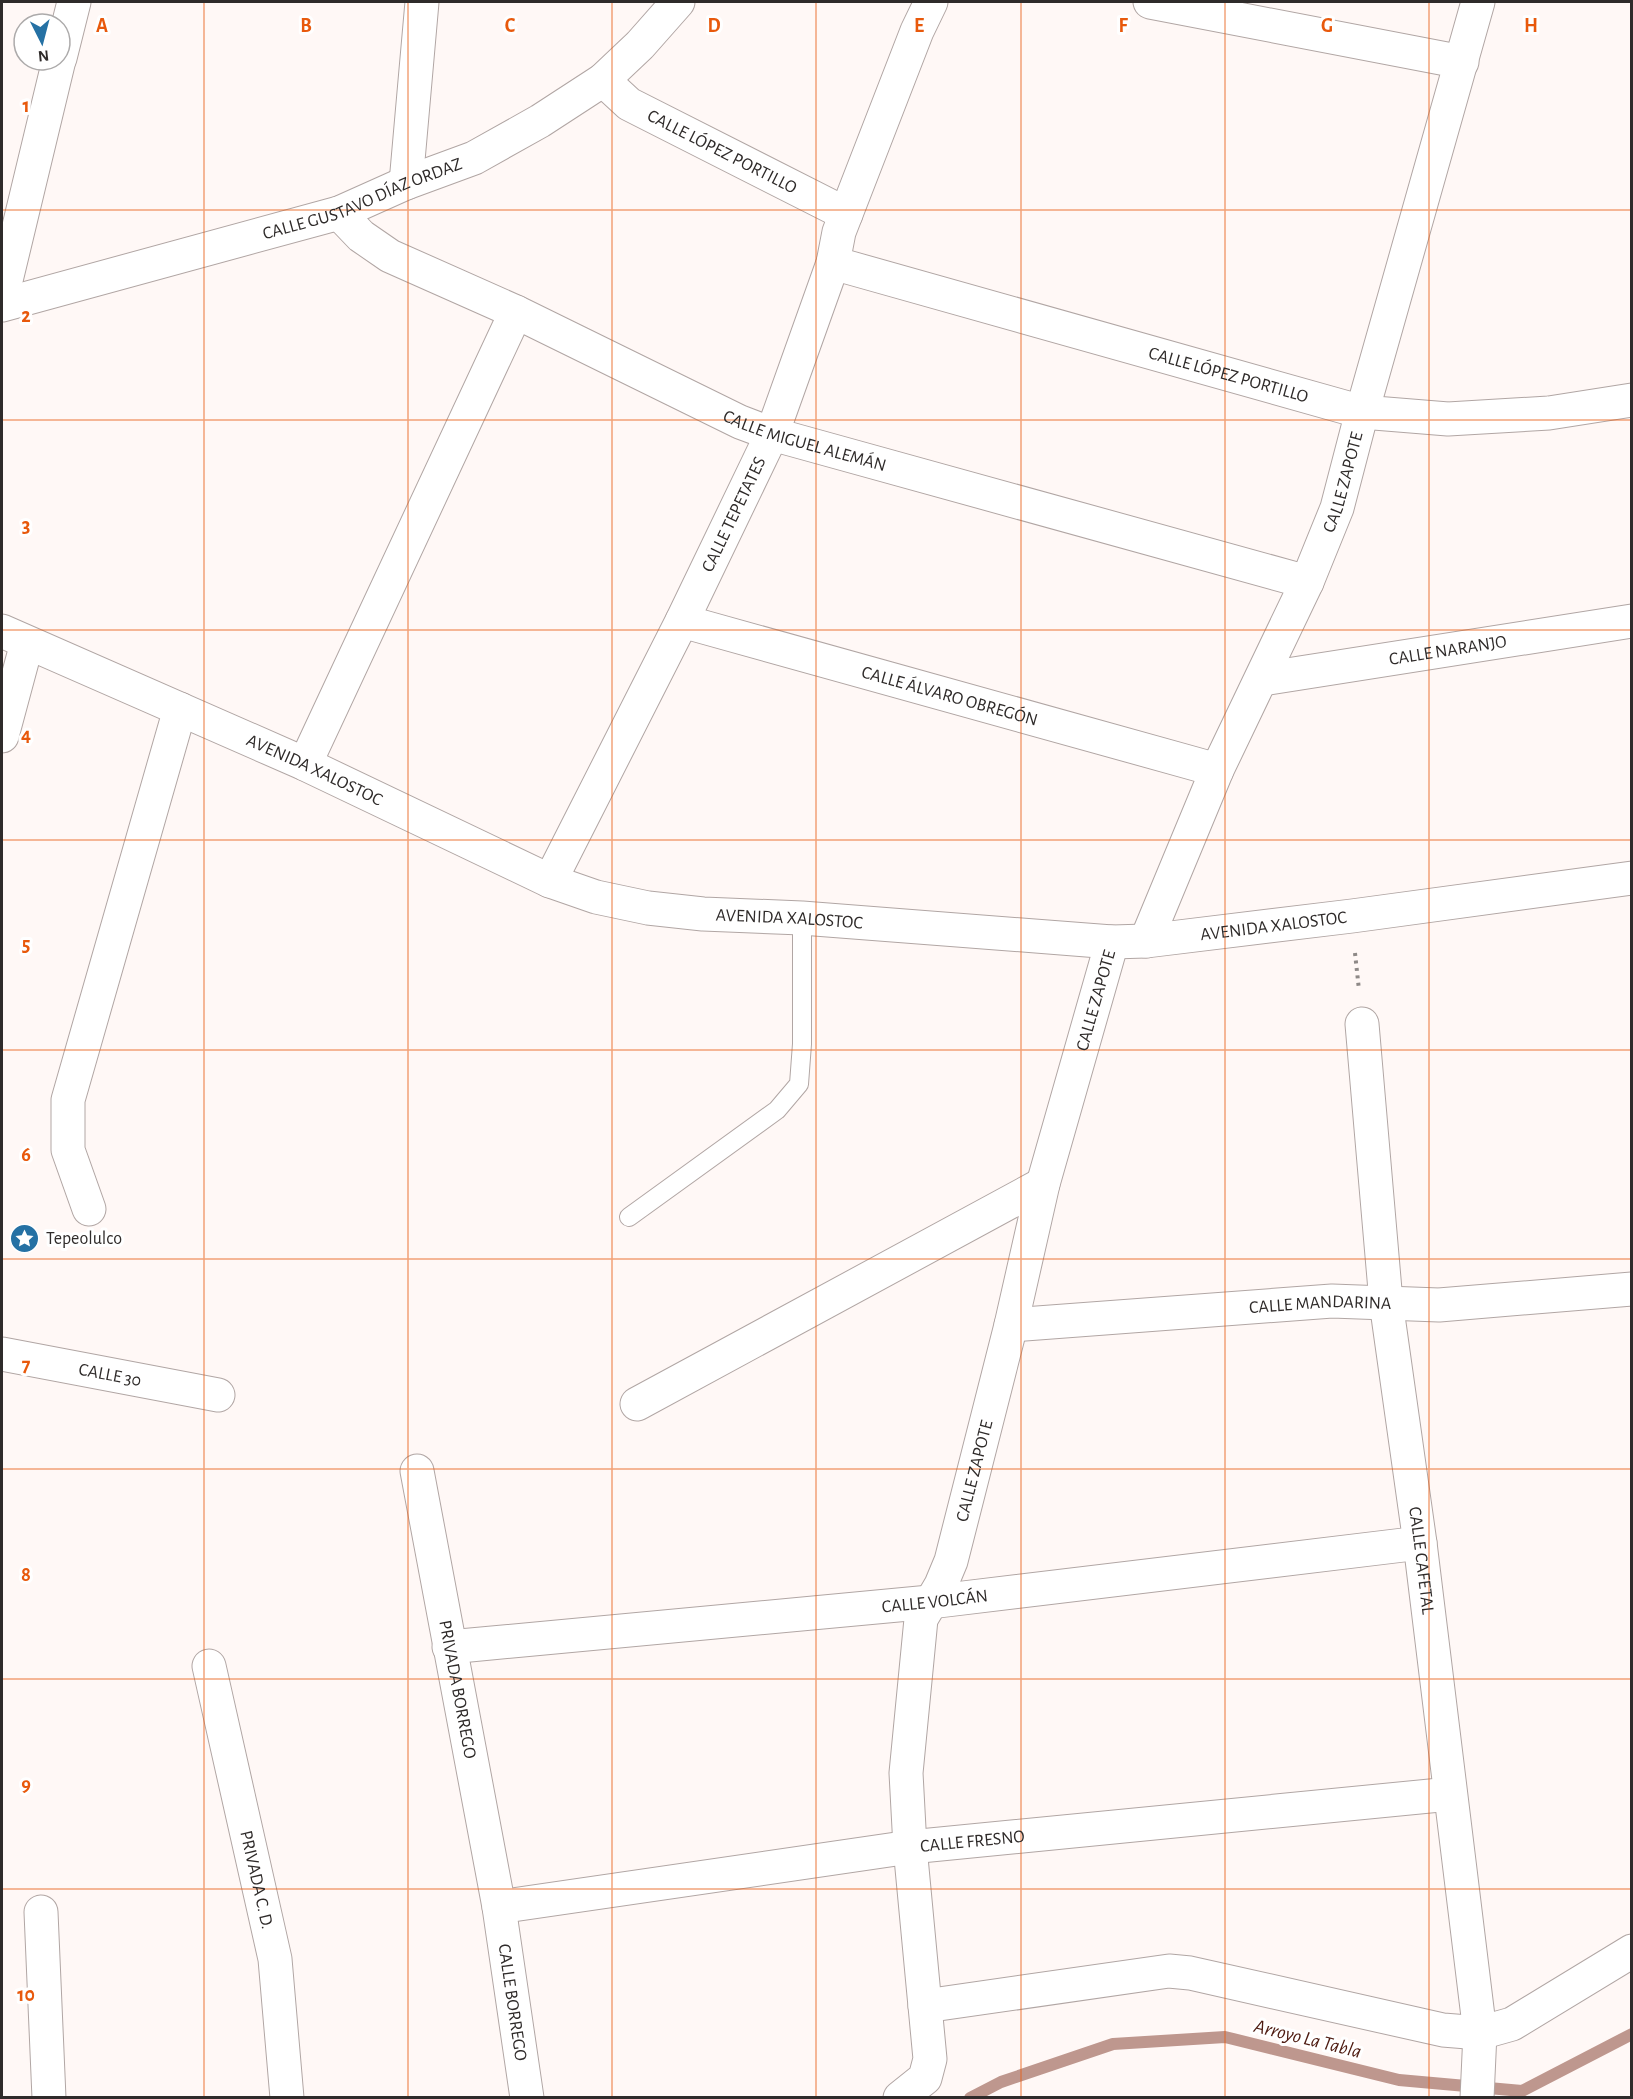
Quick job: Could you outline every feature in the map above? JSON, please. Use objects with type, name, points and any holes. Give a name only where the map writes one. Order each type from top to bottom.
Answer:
[{"type":"street","points":[[406,183],[422,2]]},
{"type":"street","name":"CALLE GUSTAVO DÍAZ ORDAZ","points":[[2,305],[339,213],[406,183],[474,158],[540,121],[603,80],[640,45],[678,2]]},
{"type":"street","name":"CALLE TEPETATES","points":[[550,881],[682,621],[772,434],[833,263],[839,232],[917,31],[931,2]]},
{"type":"street","points":[[1150,2],[1462,62]]},
{"type":"street","name":"CALLE ZAPOTE","points":[[1146,941],[1217,770],[1307,582],[1337,508],[1478,2]]},
{"type":"street","points":[[2,297],[57,72]]},
{"type":"street","name":"CALLE LÓPEZ PORTILLO","points":[[603,80],[629,104],[846,214]]},
{"type":"street","name":"CALLE MIGUEL ALEMÁN","points":[[339,213],[361,236],[390,256],[516,312],[740,422],[772,434],[1307,582]]},
{"type":"street","name":"CALLE LÓPEZ PORTILLO","points":[[833,263],[1362,412],[1448,419],[1549,413],[1632,400]]},
{"type":"street","points":[[305,764],[516,312]]},
{"type":"street","name":"CALLE ÁLVARO OBREGÓN","points":[[682,621],[1217,770]]},
{"type":"street","name":"CALLE NARANJO","points":[[1262,679],[1632,621]]},
{"type":"street","points":[[2,736],[14,637]]},
{"type":"street","name":"AVENIDA XALOSTOC","points":[[14,637],[305,764],[550,881],[596,897],[648,908],[703,914],[802,918],[1112,942],[1146,941],[1632,878]]},
{"type":"street","points":[[89,1209],[68,1150],[68,1100],[180,709]]},
{"type":"street","name":"CALLE ZAPOTE","points":[[900,2097],[925,2078],[930,2059],[910,1847],[906,1773],[921,1619],[941,1585],[951,1561],[1011,1325],[1043,1184],[1112,942]]},
{"type":"street","name":"CALLE CAFETAL","points":[[1362,1024],[1386,1302],[1420,1543],[1480,2043],[1477,2097]]},
{"type":"street","points":[[637,1404],[1043,1184]]},
{"type":"street","name":"CALLE MANDARINA","points":[[1011,1325],[1332,1301],[1439,1305],[1632,1289]]},
{"type":"street","name":"CALLE 30","points":[[2,1354],[218,1395]]},
{"type":"street","name":"PRIVADA BORREGO","points":[[417,1471],[499,1907]]},
{"type":"street","name":"CALLE VOLCÁN","points":[[449,1647],[930,1602],[1420,1543]]},
{"type":"street","name":"PRIVADA C. D.","points":[[209,1666],[275,1959],[287,2097]]},
{"type":"street","name":"CALLE FRESNO","points":[[499,1907],[910,1847],[1450,1794]]},
{"type":"street","name":"CALLE BORREGO","points":[[499,1907],[527,2097]]},
{"type":"street","points":[[41,1912],[49,2097]]},
{"type":"street","points":[[925,2006],[1169,1971],[1191,1973],[1443,2030],[1480,2043],[1632,1951]]},
{"type":"lane","points":[[629,1217],[777,1110],[799,1084],[802,1044],[802,918]]},
{"type":"path","points":[[1352,916],[1362,1024]]},
{"type":"waterway","name":"Arroyo La Tabla","points":[[970,2098],[1001,2082],[1113,2044],[1225,2037],[1399,2080],[1522,2091],[1632,2034]]},
{"type":"place","name":"Tepeolulco","points":[[25,1238]]}]
